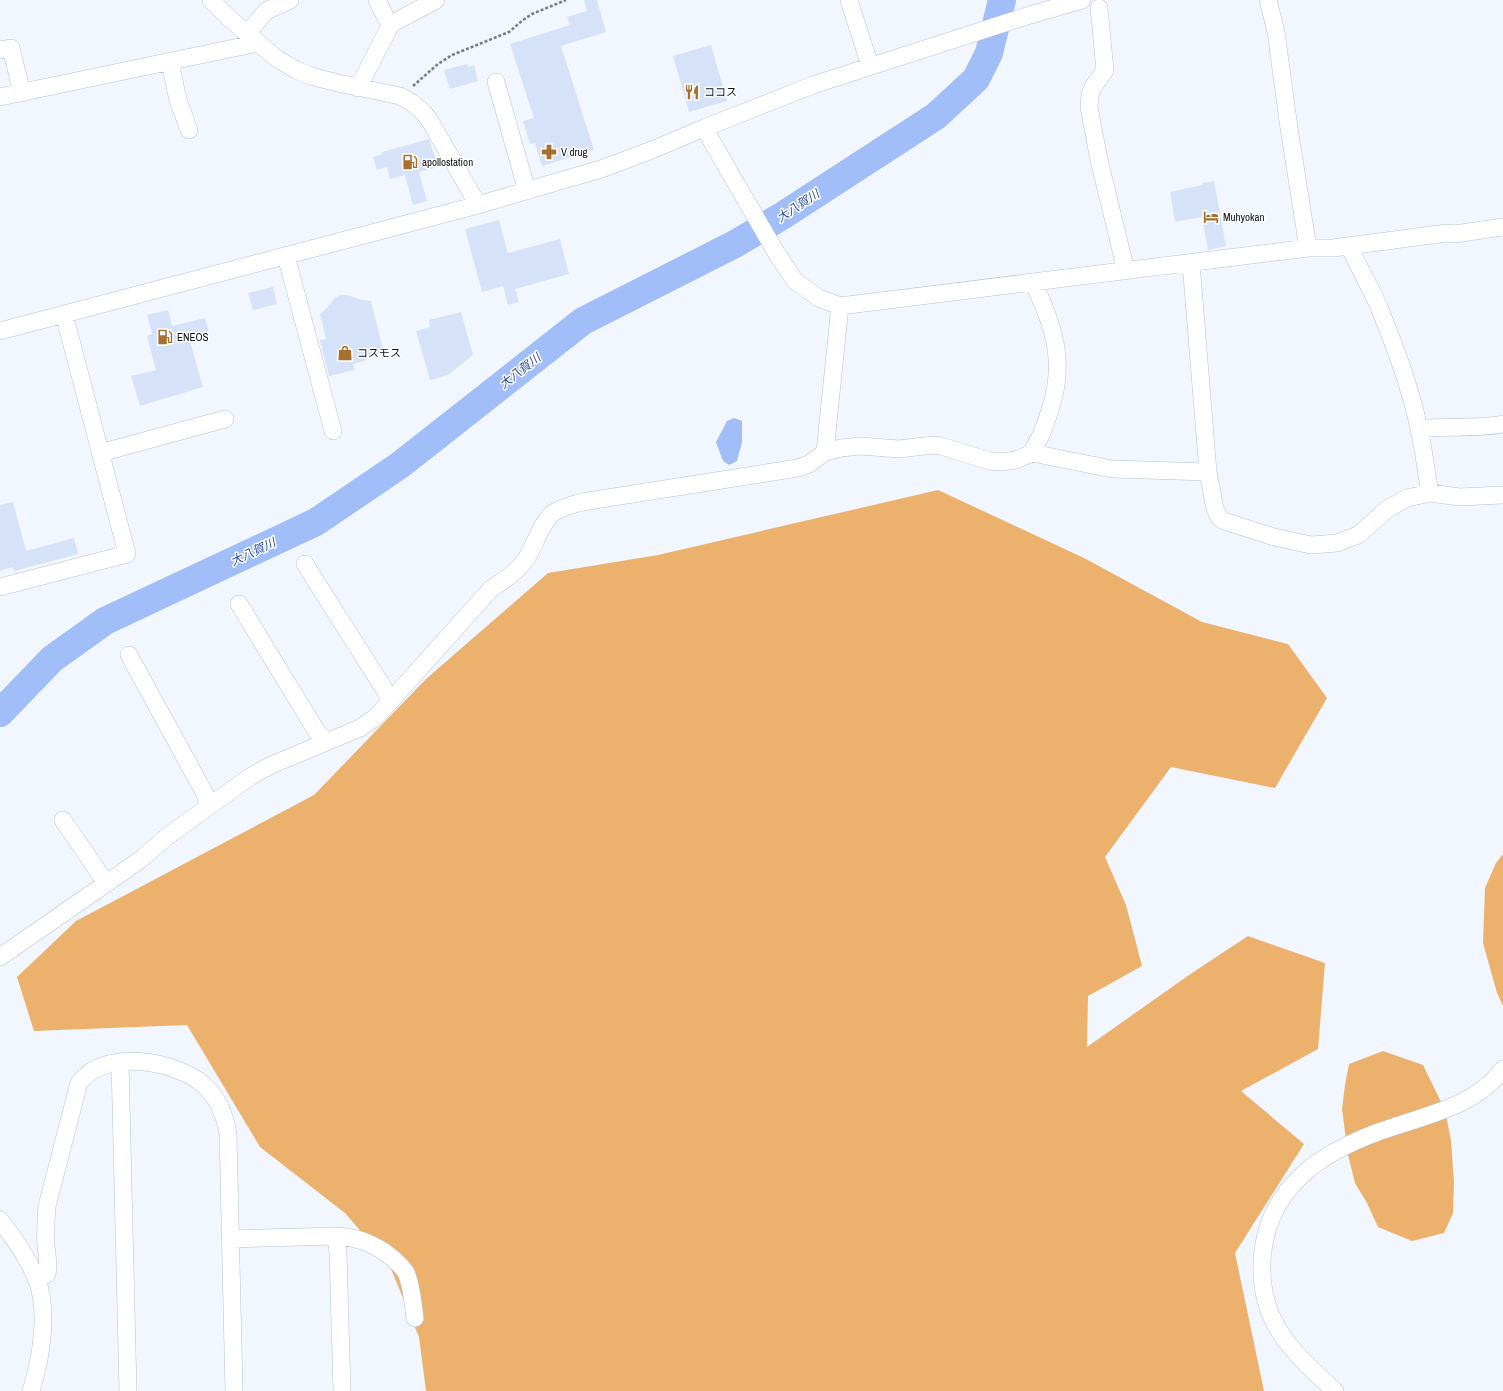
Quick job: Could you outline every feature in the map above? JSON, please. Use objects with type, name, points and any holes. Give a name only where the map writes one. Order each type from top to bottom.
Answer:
[{"type":"street","points":[[211,0],[229,18],[276,58],[296,70],[311,76],[404,98],[424,113],[478,205]]},
{"type":"street","points":[[0,97],[170,62],[253,38],[266,12],[290,0]]},
{"type":"street","points":[[377,0],[386,18],[391,24]]},
{"type":"street","points":[[358,88],[391,24],[436,0]]},
{"type":"street","points":[[849,0],[870,66]]},
{"type":"street","points":[[0,331],[478,205],[601,169],[813,85],[953,39],[1082,0]]},
{"type":"street","points":[[1268,0],[1276,32],[1289,128],[1308,248]]},
{"type":"street","points":[[1099,8],[1105,70],[1093,87],[1090,95],[1089,106],[1099,160],[1126,271]]},
{"type":"street","points":[[0,50],[11,48],[22,93]]},
{"type":"street","points":[[170,62],[178,100],[189,130]]},
{"type":"street","points":[[496,82],[527,191]]},
{"type":"street","points":[[704,128],[777,254],[795,281],[818,298],[840,306],[1308,248],[1333,248],[1503,227]]},
{"type":"street","points":[[1350,246],[1381,312],[1402,370],[1419,429],[1430,493]]},
{"type":"street","points":[[286,256],[333,431]]},
{"type":"street","points":[[1191,263],[1208,472],[1218,517],[1224,521],[1274,537],[1311,545],[1337,543],[1358,534],[1394,504],[1407,498],[1430,493],[1460,497],[1503,495]]},
{"type":"street","points":[[1032,453],[1034,446],[1040,437],[1050,409],[1058,354],[1050,325],[1033,282]]},
{"type":"street","points":[[825,452],[840,306]]},
{"type":"street","points":[[0,587],[127,554],[64,314]]},
{"type":"street","points":[[100,453],[225,419]]},
{"type":"street","points":[[1419,429],[1440,427],[1493,427],[1503,424]]},
{"type":"street","points":[[0,957],[140,860],[169,835],[250,777],[268,766],[360,728],[376,717],[491,589],[512,575],[525,560],[544,524],[552,514],[557,511],[582,502],[798,468],[809,464],[825,452],[851,446],[899,449],[932,445],[990,461],[1000,462],[1016,460],[1032,453],[1112,469],[1208,472]]},
{"type":"street","points":[[305,564],[391,700]]},
{"type":"street","points":[[239,604],[316,732],[327,742]]},
{"type":"street","points":[[129,655],[205,794],[208,807]]},
{"type":"street","points":[[63,820],[106,883]]},
{"type":"street","points":[[120,1062],[128,1391]]},
{"type":"street","points":[[36,1279],[48,1274],[49,1266],[46,1247],[45,1223],[47,1206],[79,1083],[85,1075],[94,1070],[120,1062],[150,1063],[178,1070],[194,1078],[204,1085],[214,1097],[226,1120],[228,1134],[234,1391]]},
{"type":"street","points":[[1335,1391],[1304,1363],[1280,1335],[1272,1318],[1267,1302],[1262,1282],[1262,1260],[1268,1229],[1280,1202],[1286,1191],[1301,1175],[1333,1152],[1365,1137],[1432,1115],[1455,1105],[1478,1093],[1490,1084],[1503,1069]]},
{"type":"street","points":[[0,1220],[19,1246],[36,1279],[41,1302],[41,1347],[31,1391]]},
{"type":"street","points":[[336,1236],[338,1252],[342,1391]]},
{"type":"street","points":[[230,1239],[345,1236],[377,1246],[390,1255],[407,1273],[415,1318]]},
{"type":"path","points":[[404,98],[415,84],[438,64],[452,55],[510,32],[532,14],[566,0]]},
{"type":"shaded area","points":[[938,490],[1086,559],[1202,622],[1288,644],[1327,698],[1275,788],[1171,767],[1105,857],[1126,905],[1142,966],[1088,996],[1087,1047],[1189,975],[1248,936],[1325,963],[1318,1049],[1241,1091],[1304,1144],[1235,1253],[1264,1391],[426,1391],[419,1337],[389,1264],[345,1213],[260,1147],[187,1025],[34,1031],[17,977],[76,921],[314,795],[426,679],[548,573],[658,555]]},
{"type":"shaded area","points":[[1503,854],[1503,1006],[1497,993],[1483,943],[1485,888],[1496,863]]},
{"type":"shaded area","points":[[1383,1051],[1423,1065],[1445,1110],[1451,1141],[1454,1182],[1453,1213],[1444,1233],[1412,1241],[1378,1227],[1367,1203],[1355,1183],[1348,1155],[1342,1109],[1349,1064]]},
{"type":"water","points":[[734,418],[742,421],[742,442],[737,461],[729,465],[723,461],[716,442],[727,421]]},
{"type":"building","points":[[584,0],[597,0],[606,32],[561,46],[594,150],[542,166],[535,143],[530,144],[523,121],[534,118],[510,44],[570,25],[567,17],[587,11]]},
{"type":"building","points":[[711,45],[727,101],[689,112],[673,56]]},
{"type":"building","points":[[467,64],[468,67],[474,65],[478,81],[450,89],[444,70]]},
{"type":"building","points":[[429,139],[438,167],[419,172],[427,201],[413,205],[405,175],[390,179],[387,167],[377,170],[373,157],[383,154],[382,152]]},
{"type":"building","name":"Muhyokan","points":[[1214,181],[1226,246],[1208,250],[1202,217],[1175,222],[1170,192],[1203,185],[1202,183]]},
{"type":"building","points":[[499,220],[508,253],[560,239],[569,274],[515,289],[519,302],[508,305],[503,286],[482,292],[465,229]]},
{"type":"building","points":[[273,287],[277,304],[253,310],[248,293]]},
{"type":"building","points":[[340,295],[347,295],[362,300],[371,301],[384,353],[367,357],[367,360],[353,364],[355,370],[329,376],[320,340],[326,339],[320,314],[335,298]]},
{"type":"building","points":[[168,310],[172,326],[205,318],[209,333],[189,338],[203,387],[140,406],[131,376],[156,370],[147,336],[152,334],[147,315]]},
{"type":"building","points":[[461,312],[473,355],[448,375],[430,380],[416,331],[430,327],[429,320]]},
{"type":"building","points":[[13,502],[26,551],[74,538],[78,554],[14,571],[13,567],[0,571],[0,505]]},
{"type":"waterway","name":"大八賀川","points":[[0,713],[52,659],[105,621],[316,522],[400,465],[583,321],[735,244],[782,216],[936,116],[976,79],[989,53],[1002,0]]},
{"type":"place","name":"ココス","points":[[692,92]]},
{"type":"place","name":"V drug","points":[[549,152]]},
{"type":"place","name":"apollostation","points":[[410,162]]},
{"type":"place","name":"Muhyokan","points":[[1211,217]]},
{"type":"place","name":"ENEOS","points":[[165,337]]},
{"type":"place","name":"コスモス","points":[[345,353]]}]
